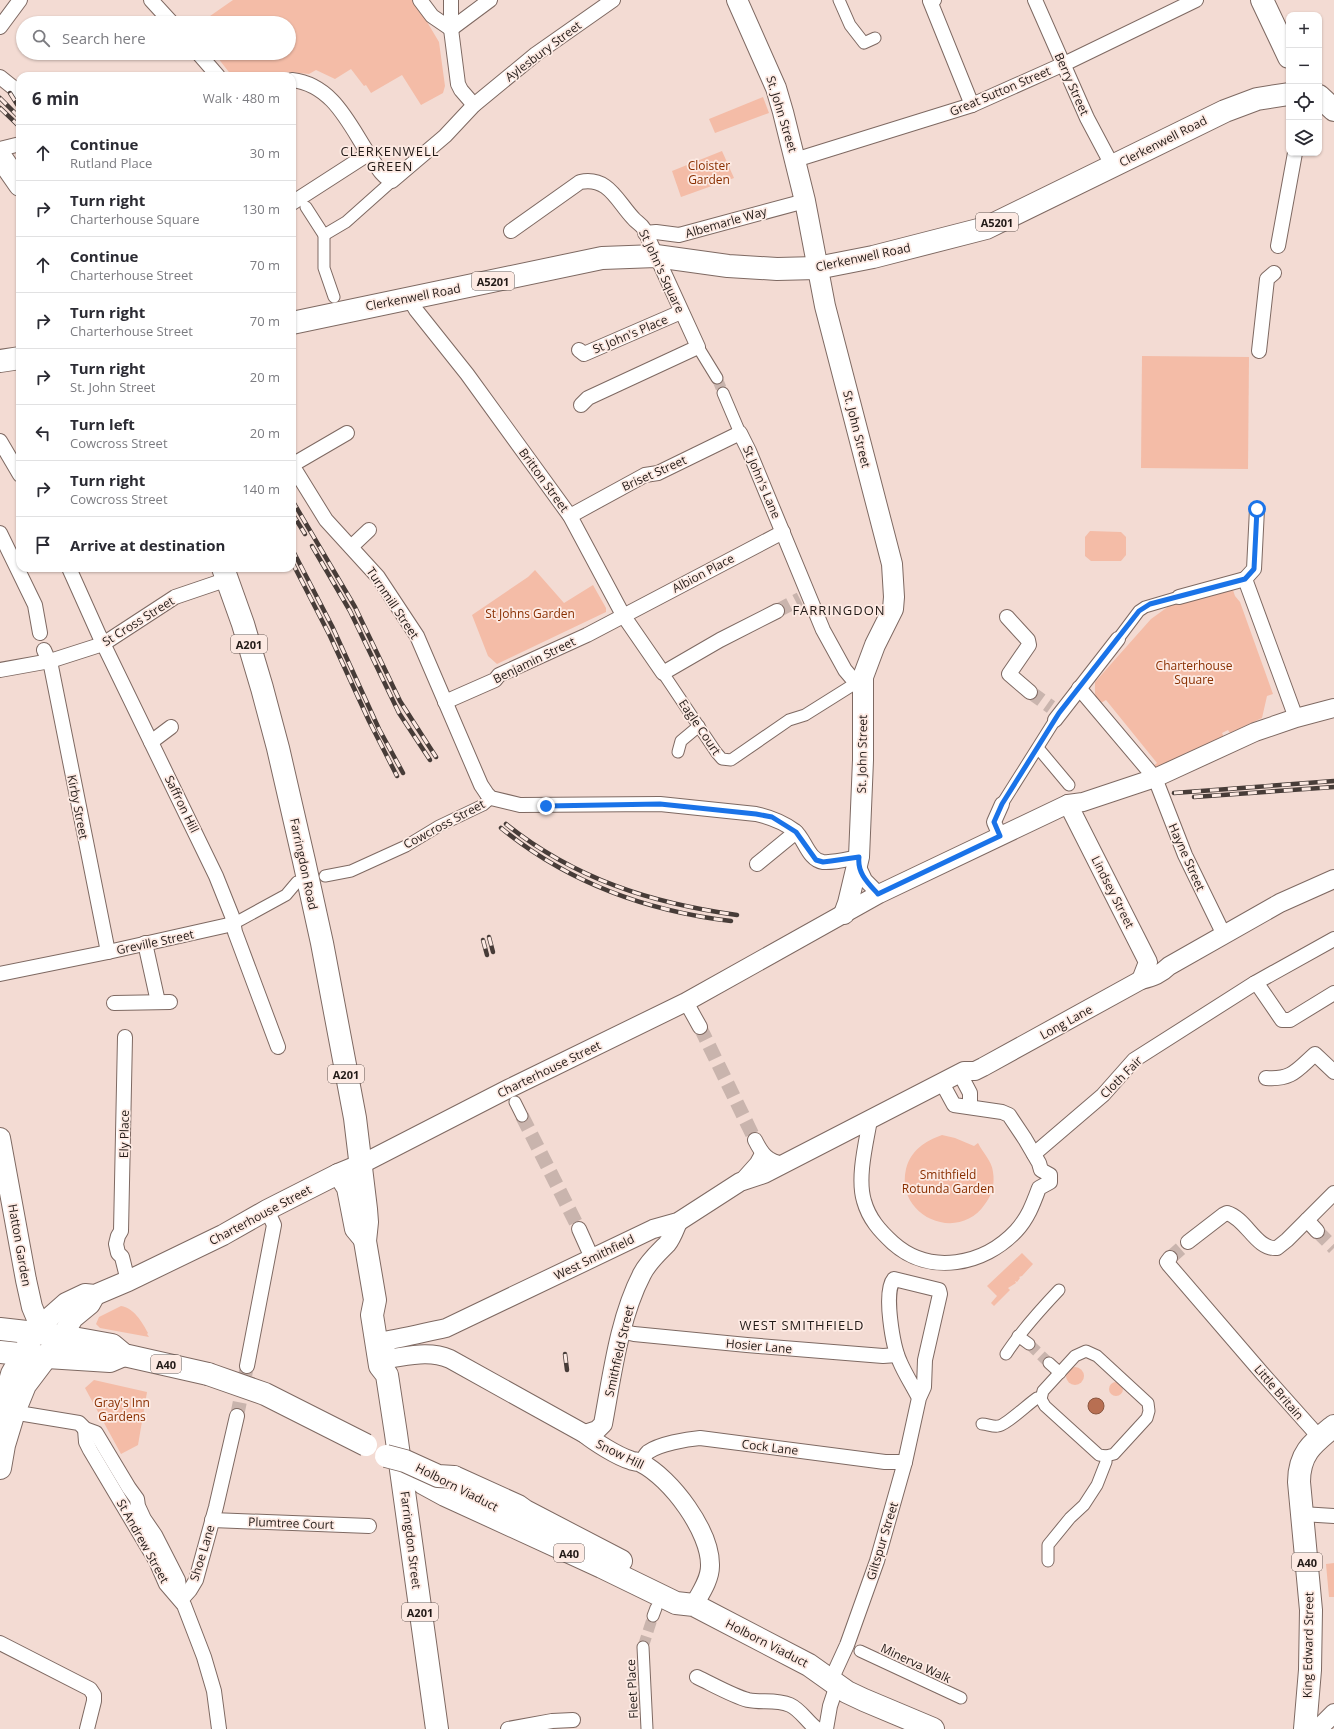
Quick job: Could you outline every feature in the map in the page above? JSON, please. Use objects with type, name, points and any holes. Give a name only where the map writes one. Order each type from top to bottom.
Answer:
[{"type":"main road","name":"St. John Street","points":[[737,0],[776,88],[805,200],[825,306],[892,564],[894,596],[893,609],[859,683],[863,760],[859,861],[844,914]]},
{"type":"main road","points":[[1262,0],[1286,51]]},
{"type":"main road","points":[[1322,90],[1334,87]]},
{"type":"main road","name":"Clerkenwell Road","points":[[296,322],[602,258],[656,256],[700,263],[760,269],[817,268],[873,257],[986,228],[1112,167],[1190,127],[1242,104],[1286,95]]},
{"type":"main road","points":[[1322,99],[1334,110]]},
{"type":"main road","points":[[0,156],[16,179]]},
{"type":"main road","points":[[0,361],[16,359]]},
{"type":"main road","name":"Farringdon Road","points":[[226,574],[262,688],[278,748],[322,943],[355,1118],[360,1165]]},
{"type":"main road","name":"Hatton Garden","points":[[0,1138],[26,1280],[37,1329]]},
{"type":"main road","name":"Charterhouse Street","points":[[37,1329],[66,1303],[85,1294],[94,1295],[128,1281],[223,1235],[267,1210],[338,1174],[360,1165]]},
{"type":"main road","name":"Farringdon Street","points":[[360,1165],[367,1222],[365,1241],[375,1300],[385,1314],[404,1488],[437,1729]]},
{"type":"main road","name":"A201","points":[[338,1174],[347,1188],[355,1229],[365,1241]]},
{"type":"main road","points":[[5,1413],[26,1385],[62,1358],[62,1336],[73,1318],[90,1304],[94,1295]]},
{"type":"main road","name":"A40","points":[[0,1329],[37,1329],[62,1336]]},
{"type":"main road","points":[[0,1468],[4,1445],[5,1413],[14,1354],[37,1329]]},
{"type":"main road","name":"Holborn Viaduct","points":[[62,1336],[112,1345],[124,1355],[208,1374],[265,1394],[386,1456],[411,1476],[447,1483],[518,1506],[525,1511],[684,1592],[694,1605]]},
{"type":"main road","name":"A40","points":[[14,1354],[62,1358]]},
{"type":"main road","name":"Holborn Viaduct","points":[[62,1358],[110,1361],[124,1355]]},
{"type":"main road","name":"Little Britain","points":[[1302,1514],[1300,1465],[1310,1448],[1327,1432]]},
{"type":"main road","name":"Holborn Viaduct","points":[[447,1483],[602,1567],[676,1603],[694,1605],[809,1665],[834,1683]]},
{"type":"main road","name":"King Edward Street","points":[[1302,1514],[1311,1610],[1310,1670],[1305,1729]]},
{"type":"main road","name":"A40","points":[[834,1683],[864,1700],[933,1729]]},
{"type":"street","points":[[0,27],[20,0]]},
{"type":"street","points":[[151,0],[166,16]]},
{"type":"street","points":[[420,0],[432,16],[450,29]]},
{"type":"street","points":[[324,235],[346,222],[440,141],[474,105],[461,90],[458,84],[450,29],[452,0]]},
{"type":"street","points":[[450,29],[490,0]]},
{"type":"street","points":[[839,0],[850,25],[864,43],[875,38]]},
{"type":"street","points":[[931,0],[972,105]]},
{"type":"street","name":"Berry Street","points":[[1035,0],[1087,118],[1112,167]]},
{"type":"street","name":"Great Sutton Street","points":[[795,160],[972,105],[1064,64],[1196,0]]},
{"type":"street","name":"Aylesbury Street","points":[[474,105],[536,54],[608,1]]},
{"type":"street","points":[[204,60],[215,72]]},
{"type":"street","points":[[0,77],[16,90]]},
{"type":"street","points":[[296,81],[318,88],[340,108],[368,154],[384,176],[392,181]]},
{"type":"street","points":[[0,149],[16,145]]},
{"type":"street","points":[[296,200],[368,154]]},
{"type":"street","points":[[1278,246],[1294,156]]},
{"type":"street","name":"St John's Square","points":[[511,231],[580,182],[591,180],[601,183],[618,199],[633,218],[641,225],[646,233],[698,347]]},
{"type":"street","name":"Albemarle Way","points":[[646,233],[656,232],[679,235],[805,200]]},
{"type":"street","points":[[306,207],[324,235],[324,268],[334,297]]},
{"type":"street","points":[[1259,351],[1268,279],[1274,273]]},
{"type":"street","name":"Britton Street","points":[[409,298],[416,310],[467,374],[570,516],[623,615],[663,673]]},
{"type":"street","name":"St John's Place","points":[[579,350],[584,354],[681,312]]},
{"type":"street","points":[[581,405],[588,398],[698,347],[717,378]]},
{"type":"street","points":[[723,393],[740,433]]},
{"type":"street","points":[[296,463],[347,432]]},
{"type":"street","name":"Briset Street","points":[[570,516],[645,476],[658,473],[740,433]]},
{"type":"street","name":"St John's Lane","points":[[740,433],[750,450],[783,532],[804,597],[845,670],[859,683]]},
{"type":"street","points":[[0,441],[16,468]]},
{"type":"street","name":"Turnmill Street","points":[[296,471],[326,520],[378,577],[417,636],[481,785],[487,794],[492,798]]},
{"type":"street","points":[[1000,836],[994,822],[1002,804],[1038,748],[1055,713],[1079,688],[1139,611],[1145,607],[1179,596],[1245,579],[1254,569],[1257,509]]},
{"type":"street","points":[[351,547],[369,530]]},
{"type":"street","name":"Albion Place","points":[[623,615],[783,532]]},
{"type":"street","points":[[0,533],[16,566]]},
{"type":"street","points":[[19,572],[35,605],[40,633]]},
{"type":"street","name":"Saffron Hill","points":[[70,572],[103,644],[216,876],[278,1047]]},
{"type":"street","name":"St Cross Street","points":[[0,670],[47,655],[103,644],[171,598],[226,574]]},
{"type":"street","points":[[1245,579],[1296,718]]},
{"type":"street","points":[[663,673],[720,640],[777,611]]},
{"type":"street","name":"Benjamin Street","points":[[445,702],[495,680],[499,675],[586,635],[623,615]]},
{"type":"street","points":[[1007,617],[1028,640],[1029,645],[1009,674],[1030,692]]},
{"type":"street","name":"Kirby Street","points":[[47,655],[108,952]]},
{"type":"street","name":"Eagle Court","points":[[663,673],[716,752],[722,759],[731,760],[789,720],[805,715],[859,683]]},
{"type":"street","points":[[1079,688],[1155,778],[1255,732],[1296,718],[1334,708]]},
{"type":"street","points":[[678,752],[681,741],[699,726]]},
{"type":"street","points":[[151,742],[171,728]]},
{"type":"street","points":[[1038,748],[1069,785]]},
{"type":"street","name":"Charterhouse Street","points":[[360,1165],[508,1089],[686,1002],[878,894],[1068,804],[1083,802],[1155,778]]},
{"type":"street","name":"Hayne Street","points":[[1155,778],[1183,851],[1224,935]]},
{"type":"street","name":"Cowcross Street","points":[[325,876],[351,872],[483,805],[492,798],[520,805],[660,804],[756,814],[772,817],[796,832],[816,860],[823,862],[859,861]]},
{"type":"street","name":"Lindsey Street","points":[[1068,804],[1148,962]]},
{"type":"street","points":[[757,864],[796,832]]},
{"type":"street","points":[[859,861],[865,880],[878,894]]},
{"type":"street","name":"Long Lane","points":[[960,1074],[966,1071],[975,1071],[983,1067],[1141,980],[1153,977],[1164,971],[1170,966],[1280,903],[1334,879]]},
{"type":"street","name":"Greville Street","points":[[0,974],[233,924],[286,895],[297,882]]},
{"type":"street","name":"Cloth Fair","points":[[1034,1154],[1103,1095],[1134,1060],[1255,983],[1334,939]]},
{"type":"street","points":[[114,1003],[164,1002],[145,944]]},
{"type":"street","points":[[1141,980],[1148,962],[1170,966]]},
{"type":"street","points":[[1255,983],[1259,986],[1282,1020],[1286,1021],[1334,993]]},
{"type":"street","points":[[686,1002],[700,1027]]},
{"type":"street","name":"Ely Place","points":[[125,1037],[121,1231],[116,1244],[118,1253],[122,1257],[128,1281]]},
{"type":"street","points":[[1266,1078],[1280,1079],[1288,1076],[1315,1054],[1334,1072]]},
{"type":"street","points":[[960,1074],[970,1093],[970,1107]]},
{"type":"street","name":"West Smithfield","points":[[388,1351],[410,1335],[446,1328],[653,1229],[678,1222],[740,1182],[764,1174],[960,1074]]},
{"type":"street","points":[[870,1120],[862,1175],[864,1201],[870,1216],[879,1231],[899,1248],[916,1258],[945,1264],[975,1259],[994,1250],[1016,1231],[1027,1216],[1039,1188],[1035,1180],[1035,1176],[1041,1170],[1034,1154],[1010,1115],[1002,1112],[954,1105],[942,1083]]},
{"type":"street","points":[[515,1102],[522,1116]]},
{"type":"street","points":[[755,1140],[762,1154],[773,1162],[783,1164]]},
{"type":"street","name":"West Smithfield","points":[[740,1182],[757,1163],[762,1154]]},
{"type":"street","points":[[1188,1242],[1223,1215],[1227,1214],[1237,1218],[1265,1247],[1277,1248],[1334,1194]]},
{"type":"street","points":[[247,1366],[274,1225],[267,1210]]},
{"type":"street","points":[[1307,1220],[1317,1231]]},
{"type":"street","name":"Smithfield Street","points":[[585,1434],[597,1430],[603,1424],[622,1331],[642,1274],[656,1253],[668,1242],[678,1222]]},
{"type":"street","points":[[579,1229],[592,1258]]},
{"type":"street","name":"Little Britain","points":[[1170,1258],[1167,1262],[1169,1265],[1262,1373],[1327,1432]]},
{"type":"street","points":[[894,1278],[939,1290],[937,1308],[925,1360],[924,1387],[919,1398],[897,1355],[889,1313],[892,1280],[894,1278]]},
{"type":"street","points":[[1006,1354],[1018,1336],[1059,1290]]},
{"type":"street","points":[[446,1328],[450,1359]]},
{"type":"street","name":"Hosier Lane","points":[[622,1331],[634,1334],[752,1346],[883,1356],[897,1355]]},
{"type":"street","points":[[1018,1336],[1029,1344]]},
{"type":"street","name":"Snow Hill","points":[[388,1351],[440,1355],[450,1359],[585,1434],[593,1441],[630,1460],[641,1463],[658,1475],[688,1506],[706,1542],[710,1557],[710,1572],[694,1605]]},
{"type":"street","points":[[1086,1351],[1097,1356],[1148,1403],[1149,1411],[1147,1418],[1114,1454],[1106,1456],[1099,1455],[1045,1406],[1041,1399],[1043,1392],[1075,1356],[1086,1351]]},
{"type":"street","points":[[1049,1363],[1060,1373]]},
{"type":"street","name":"Giltspur Street","points":[[826,1729],[834,1683],[877,1561],[905,1462],[919,1398]]},
{"type":"street","points":[[982,1424],[998,1426],[1005,1424],[1023,1407],[1037,1398],[1041,1399]]},
{"type":"street","name":"St Andrew Street","points":[[5,1413],[79,1423],[85,1430],[86,1442],[90,1450],[156,1561],[166,1584],[181,1600]]},
{"type":"street","name":"Shoe Lane","points":[[181,1600],[196,1580],[237,1416]]},
{"type":"street","name":"Cock Lane","points":[[641,1463],[647,1453],[655,1448],[689,1439],[700,1438],[885,1462],[905,1462]]},
{"type":"street","points":[[1048,1561],[1048,1545],[1070,1518],[1084,1505],[1098,1485],[1106,1462],[1106,1456]]},
{"type":"street","points":[[1302,1514],[1334,1516]]},
{"type":"street","name":"Plumtree Court","points":[[212,1520],[369,1526]]},
{"type":"street","points":[[181,1600],[194,1628],[204,1657],[214,1691],[219,1729]]},
{"type":"street","points":[[0,1643],[90,1689],[94,1695],[94,1701],[87,1729]]},
{"type":"street","name":"Fleet Place","points":[[643,1647],[647,1729]]},
{"type":"street","name":"Minerva Walk","points":[[860,1651],[961,1698]]},
{"type":"street","points":[[697,1677],[748,1700],[773,1701],[789,1705],[800,1712],[809,1724],[817,1729]]},
{"type":"street","points":[[1318,1729],[1334,1713]]},
{"type":"street","points":[[508,1729],[552,1721],[573,1720]]},
{"type":"green space","points":[[233,0],[414,0],[439,42],[445,86],[443,93],[421,105],[402,75],[371,93],[366,85],[364,86],[351,69],[335,79],[316,70],[309,74],[296,72],[229,72],[219,60],[296,60],[296,16],[210,16]]},
{"type":"green space","points":[[763,97],[769,113],[715,133],[709,119]]},
{"type":"green space","name":"Cloister Garden","points":[[722,151],[734,178],[681,197],[672,171]]},
{"type":"green space","points":[[1142,356],[1249,357],[1248,469],[1141,468]]},
{"type":"green space","points":[[1090,531],[1121,532],[1126,537],[1126,555],[1121,561],[1091,561],[1085,556],[1085,537]]},
{"type":"green space","name":"St Johns Garden","points":[[535,570],[564,603],[593,585],[606,608],[606,612],[497,664],[488,656],[472,615],[528,577]]},
{"type":"green space","name":"Charterhouse Square","points":[[1233,590],[1235,596],[1240,602],[1273,694],[1267,696],[1262,718],[1230,733],[1228,730],[1222,733],[1224,737],[1192,754],[1189,752],[1185,753],[1184,757],[1155,770],[1152,767],[1157,763],[1106,700],[1099,704],[1095,691],[1095,682],[1151,619],[1169,606]]},
{"type":"green space","name":"Smithfield Rotunda Garden","points":[[942,1135],[955,1138],[974,1146],[978,1143],[989,1161],[994,1176],[991,1193],[985,1204],[973,1216],[960,1222],[945,1223],[931,1219],[919,1211],[910,1200],[905,1186],[908,1162],[915,1151],[924,1143]]},
{"type":"green space","points":[[1022,1253],[1033,1264],[1022,1276],[1019,1277],[1020,1278],[1017,1282],[1015,1281],[1016,1283],[1008,1288],[1010,1290],[994,1306],[991,1303],[997,1296],[987,1286]]},
{"type":"green space","points":[[121,1306],[126,1307],[137,1316],[146,1329],[149,1337],[100,1328],[96,1324],[99,1317]]},
{"type":"green space","points":[[1075,1367],[1081,1370],[1084,1376],[1081,1382],[1075,1385],[1069,1382],[1066,1376],[1069,1370]]},
{"type":"green space","name":"Gray's Inn Gardens","points":[[94,1380],[147,1392],[138,1445],[121,1454],[85,1388]]},
{"type":"green space","points":[[1113,1382],[1119,1382],[1123,1386],[1123,1392],[1119,1396],[1113,1396],[1109,1392],[1109,1386]]},
{"type":"green space","points":[[1334,1563],[1334,1597],[1329,1597],[1326,1564]]},
{"type":"shaded area","points":[[1096,1398],[1102,1400],[1104,1406],[1102,1412],[1096,1414],[1090,1412],[1088,1406],[1090,1400]]},
{"type":"tunnel","points":[[717,378],[723,393]]},
{"type":"tunnel","points":[[777,611],[800,599]]},
{"type":"tunnel","points":[[1030,692],[1051,707]]},
{"type":"tunnel","points":[[700,1027],[755,1140]]},
{"type":"tunnel","points":[[522,1116],[579,1229]]},
{"type":"tunnel","points":[[1317,1231],[1334,1248]]},
{"type":"tunnel","points":[[1170,1258],[1188,1242]]},
{"type":"tunnel","points":[[1029,1344],[1049,1363]]},
{"type":"tunnel","points":[[237,1416],[247,1366]]},
{"type":"tunnel","points":[[643,1647],[653,1616]]},
{"type":"railway","points":[[10,93],[16,103]]},
{"type":"railway","points":[[0,98],[16,114]]},
{"type":"railway","points":[[0,108],[16,123]]},
{"type":"railway","points":[[296,507],[355,607],[400,701],[436,757]]},
{"type":"railway","points":[[296,519],[305,534]]},
{"type":"railway","points":[[312,546],[350,611],[399,713],[430,760]]},
{"type":"railway","points":[[296,557],[332,626],[379,729],[403,773]]},
{"type":"railway","points":[[296,570],[330,636],[369,721],[397,776]]},
{"type":"railway","points":[[1174,793],[1334,781]]},
{"type":"railway","points":[[1194,797],[1334,787]]},
{"type":"railway","points":[[506,824],[559,860],[615,886],[674,903],[737,915]]},
{"type":"railway","points":[[501,828],[526,847],[553,864],[581,879],[609,891],[669,910],[731,921]]},
{"type":"railway","points":[[489,937],[493,952]]},
{"type":"railway","points":[[483,940],[487,955]]},
{"type":"railway","points":[[565,1354],[567,1370]]},
{"type":"district","name":"CLERKENWELL GREEN","points":[[390,158]]},
{"type":"district","name":"FARRINGDON","points":[[839,610]]},
{"type":"district","name":"WEST SMITHFIELD","points":[[802,1325]]},
{"type":"route","points":[[546,806],[668,804],[772,817],[796,832],[816,860],[823,862],[859,857],[858,865],[862,876],[878,894],[1000,836],[994,822],[1002,804],[1059,713],[1139,611],[1150,604],[1245,579],[1254,569],[1257,509]]}]
